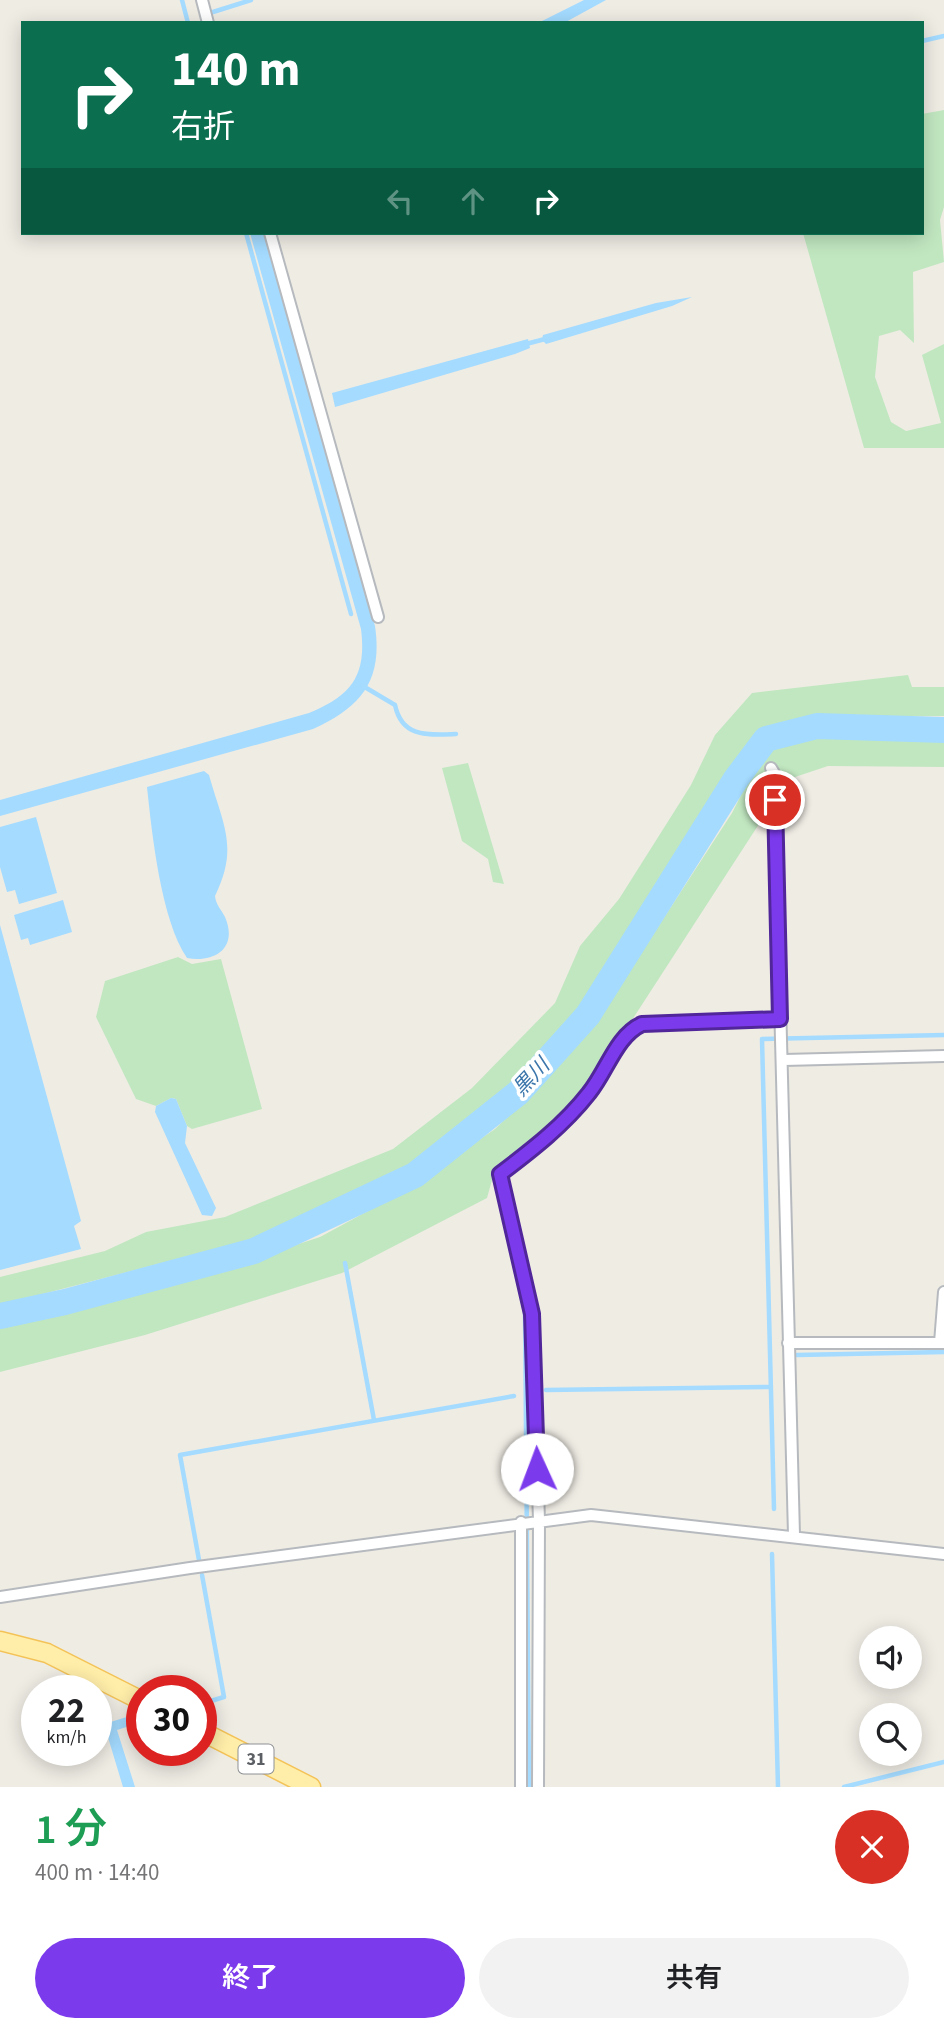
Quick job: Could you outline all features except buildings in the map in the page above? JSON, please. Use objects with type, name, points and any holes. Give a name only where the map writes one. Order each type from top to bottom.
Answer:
[{"type":"main road","points":[[0,1641],[47,1653],[126,1693]]},
{"type":"main road","name":"31","points":[[217,1739],[312,1787]]},
{"type":"street","points":[[202,0],[207,21]]},
{"type":"street","points":[[271,235],[378,617]]},
{"type":"street","points":[[771,768],[774,773],[783,1060],[794,1535]]},
{"type":"street","points":[[538,1787],[539,1520],[532,1314],[500,1174],[557,1129],[590,1092],[629,1030],[642,1024],[780,1019]]},
{"type":"street","points":[[783,1060],[944,1056]]},
{"type":"street","points":[[788,1343],[942,1343],[944,1292]]},
{"type":"street","points":[[0,1597],[521,1522],[591,1515],[630,1517],[944,1553]]},
{"type":"street","points":[[521,1522],[521,1787]]},
{"type":"green space","points":[[944,110],[944,207],[940,220],[944,262],[913,272],[914,343],[900,330],[879,336],[875,377],[891,422],[906,431],[941,423],[922,355],[944,344],[944,448],[864,448],[804,235],[924,235],[924,114]]},
{"type":"green space","points":[[908,675],[912,687],[944,687],[944,716],[804,717],[767,732],[741,757],[722,793],[599,985],[509,1090],[435,1153],[389,1181],[241,1249],[170,1261],[0,1305],[0,1277],[105,1251],[146,1232],[225,1217],[393,1149],[472,1088],[555,1003],[580,946],[619,899],[691,785],[715,735],[752,693]]},
{"type":"green space","points":[[944,733],[944,767],[828,766],[795,777],[768,810],[588,1088],[546,1134],[494,1173],[487,1198],[342,1273],[145,1335],[0,1372],[0,1325],[172,1285],[320,1237],[403,1192],[495,1129],[535,1090],[643,950],[732,813],[757,763],[781,742],[812,734]]},
{"type":"green space","points":[[468,763],[504,884],[493,882],[488,859],[462,841],[442,768]]},
{"type":"green space","points":[[178,957],[192,964],[221,959],[262,1109],[192,1129],[187,1126],[176,1099],[171,1098],[156,1106],[136,1099],[96,1017],[105,981]]},
{"type":"water","points":[[584,0],[606,0],[568,21],[542,21]]},
{"type":"water","points":[[251,235],[265,235],[375,626],[377,645],[372,677],[356,701],[330,721],[313,729],[0,816],[0,800],[309,713],[324,706],[345,691],[358,672],[361,660],[361,629]]},
{"type":"water","points":[[692,297],[672,306],[546,344],[542,340],[543,335],[656,303]]},
{"type":"water","points":[[528,339],[530,348],[515,354],[335,407],[332,393]]},
{"type":"water","points":[[204,771],[209,775],[226,836],[226,863],[215,896],[225,917],[229,937],[222,951],[197,959],[187,958],[170,922],[159,876],[147,787]]},
{"type":"water","points":[[36,817],[57,893],[19,904],[15,890],[7,892],[0,867],[0,827]]},
{"type":"water","points":[[63,900],[72,932],[30,945],[28,938],[21,940],[14,915]]},
{"type":"water","points":[[0,925],[81,1221],[74,1226],[81,1249],[0,1270]]},
{"type":"water","points":[[171,1098],[176,1099],[187,1126],[185,1143],[216,1208],[212,1216],[202,1215],[155,1112],[156,1106]]},
{"type":"water","points":[[126,1717],[126,1727],[117,1730],[126,1766],[128,1766],[135,1787],[123,1787],[112,1751],[112,1722]]},
{"type":"waterway","points":[[182,0],[187,21]]},
{"type":"waterway","points":[[213,12],[251,0]]},
{"type":"waterway","points":[[924,41],[944,36]]},
{"type":"waterway","points":[[247,235],[351,614]]},
{"type":"waterway","points":[[526,344],[545,339]]},
{"type":"waterway","points":[[363,686],[395,705],[398,716],[410,729],[426,734],[456,734]]},
{"type":"waterway","name":"黒川","points":[[0,1316],[65,1302],[254,1251],[415,1175],[518,1093],[588,1015],[736,779],[766,739],[817,726],[944,730]]},
{"type":"waterway","points":[[774,1509],[762,1039],[944,1035]]},
{"type":"waterway","points":[[497,1188],[525,1312],[529,1787]]},
{"type":"waterway","points":[[345,1263],[374,1420]]},
{"type":"waterway","points":[[797,1355],[944,1352]]},
{"type":"waterway","points":[[546,1390],[771,1387]]},
{"type":"waterway","points":[[199,1560],[180,1455],[514,1396]]},
{"type":"waterway","points":[[772,1554],[778,1787]]},
{"type":"waterway","points":[[202,1575],[224,1697],[217,1699]]},
{"type":"waterway","points":[[844,1787],[944,1762]]},
{"type":"route","points":[[537,1469],[532,1314],[500,1174],[549,1138],[590,1092],[629,1030],[642,1024],[780,1019],[775,800]]}]
